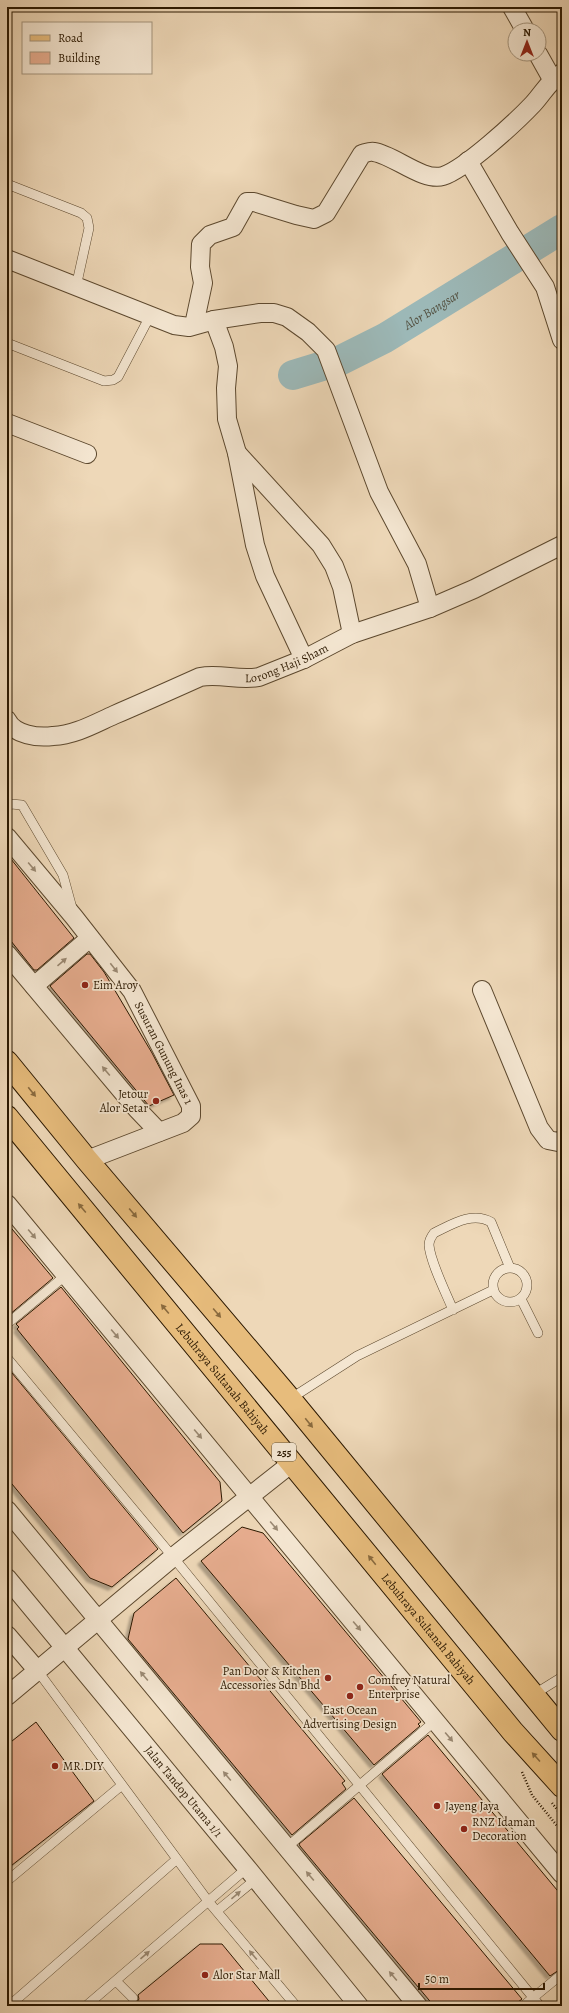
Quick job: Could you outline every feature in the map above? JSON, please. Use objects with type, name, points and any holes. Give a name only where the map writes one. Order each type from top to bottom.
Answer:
[{"type":"main road","points":[[7,1062],[87,1160],[290,1400],[562,1730]]},
{"type":"main road","name":"Lebuhraya Sultanah Bahiyah","points":[[7,1117],[513,1732],[562,1786]]},
{"type":"street","points":[[512,7],[520,22]]},
{"type":"street","points":[[194,325],[203,283],[200,262],[201,244],[210,235],[233,227],[248,202],[254,202],[296,216],[314,219],[326,213],[362,154],[374,152],[427,175],[442,176],[468,161],[534,103],[557,76],[545,62]]},
{"type":"street","points":[[468,161],[510,233],[544,287],[562,340]]},
{"type":"street","points":[[7,259],[174,325],[189,327],[214,320],[260,313],[274,313],[288,317],[308,332],[326,350],[336,373],[379,492],[417,564],[430,608]]},
{"type":"street","points":[[214,320],[224,347],[228,366],[226,388],[227,419],[237,453],[256,545],[265,576],[304,659]]},
{"type":"street","points":[[7,423],[87,454]]},
{"type":"street","points":[[237,453],[321,544],[334,566],[342,587],[352,634]]},
{"type":"street","name":"Lorong Haji Sham","points":[[8,725],[22,733],[37,736],[54,736],[77,732],[200,677],[221,675],[251,679],[304,659],[352,634],[430,608],[474,589],[562,545]]},
{"type":"street","name":"Susuran Gunung Inas 1","points":[[7,838],[74,917],[132,991],[191,1106],[191,1116],[188,1120],[159,1132]]},
{"type":"street","points":[[34,986],[90,938]]},
{"type":"street","points":[[7,954],[159,1132],[87,1160]]},
{"type":"street","points":[[482,990],[539,1128],[548,1140],[558,1142],[562,1140]]},
{"type":"street","points":[[7,1204],[562,1874]]},
{"type":"street","points":[[7,1696],[249,1496],[292,1463]]},
{"type":"street","points":[[7,1510],[418,2006]]},
{"type":"street","name":"Jalan Tandop Utama 1/1","points":[[7,1578],[359,2006]]},
{"type":"street","points":[[7,1634],[37,1670]]},
{"type":"lane","points":[[7,184],[81,213],[87,218],[89,228],[76,287]]},
{"type":"lane","points":[[7,343],[104,381],[113,380],[118,377],[150,316]]},
{"type":"lane","points":[[7,806],[11,804],[22,805],[62,876],[74,917]]},
{"type":"lane","points":[[453,1310],[431,1255],[429,1244],[430,1238],[434,1233],[466,1219],[485,1218],[491,1222],[510,1268]]},
{"type":"lane","points":[[504,1269],[516,1269],[525,1276],[527,1288],[521,1299],[510,1303],[504,1302],[498,1299],[493,1290],[494,1276],[504,1269]]},
{"type":"lane","points":[[7,1324],[66,1275]]},
{"type":"lane","points":[[290,1400],[357,1356],[493,1290]]},
{"type":"lane","points":[[521,1299],[538,1333]]},
{"type":"lane","points":[[7,1358],[174,1558],[540,2006]]},
{"type":"lane","points":[[37,1670],[208,1901],[296,2006]]},
{"type":"lane","points":[[533,1695],[562,1677]]},
{"type":"lane","points":[[287,1847],[435,1721]]},
{"type":"lane","points":[[7,1881],[122,1785]]},
{"type":"lane","points":[[8,2006],[177,1859]]},
{"type":"lane","points":[[86,2006],[208,1901],[251,1873]]},
{"type":"lane","points":[[217,1911],[251,1873]]},
{"type":"lane","points":[[523,2006],[562,1974]]},
{"type":"lane","points":[[116,1980],[133,1998]]},
{"type":"path","points":[[519,1766],[532,1795],[562,1832]]},
{"type":"building","points":[[7,854],[74,938],[37,970],[34,970],[7,936]]},
{"type":"building","points":[[87,954],[90,954],[104,972],[152,1053],[174,1095],[149,1106],[50,986]]},
{"type":"building","points":[[7,1223],[53,1278],[9,1315],[7,1313]]},
{"type":"building","points":[[61,1287],[220,1482],[222,1501],[183,1533],[17,1329],[19,1327],[16,1324]]},
{"type":"building","points":[[7,1367],[158,1549],[112,1587],[90,1578],[7,1478]]},
{"type":"building","points":[[242,1527],[263,1533],[421,1722],[418,1724],[420,1726],[374,1765],[201,1561]]},
{"type":"building","points":[[176,1578],[345,1781],[342,1783],[346,1789],[292,1835],[128,1639],[134,1613]]},
{"type":"building","points":[[36,1722],[94,1801],[7,1869],[7,1745]]},
{"type":"building","points":[[428,1735],[562,1896],[562,1968],[550,1976],[382,1774]]},
{"type":"building","points":[[354,1798],[522,1999],[513,2006],[434,2006],[300,1846],[299,1844]]},
{"type":"building","name":"Alor Star Mall","points":[[200,1944],[222,1944],[273,2006],[124,2006],[129,2002],[132,2004],[137,2002],[139,1999],[138,1995]]},
{"type":"waterway","name":"Alor Bangsar","points":[[293,375],[339,361],[385,338],[562,229]]},
{"type":"place","name":"Eim Aroy","points":[[85,985]]},
{"type":"place","name":"Jetour Alor Setar","points":[[156,1101]]},
{"type":"place","name":"Pan Door & Kitchen Accessories Sdn Bhd","points":[[328,1678]]},
{"type":"place","name":"Comfrey Natural Enterprise","points":[[360,1687]]},
{"type":"place","name":"East Ocean Advertising Design","points":[[350,1696]]},
{"type":"place","name":"MR.DIY","points":[[55,1766]]},
{"type":"place","name":"Jayeng Jaya","points":[[437,1806]]},
{"type":"place","name":"RNZ Idaman Decoration","points":[[464,1829]]},
{"type":"place","name":"Alor Star Mall","points":[[205,1975]]}]
